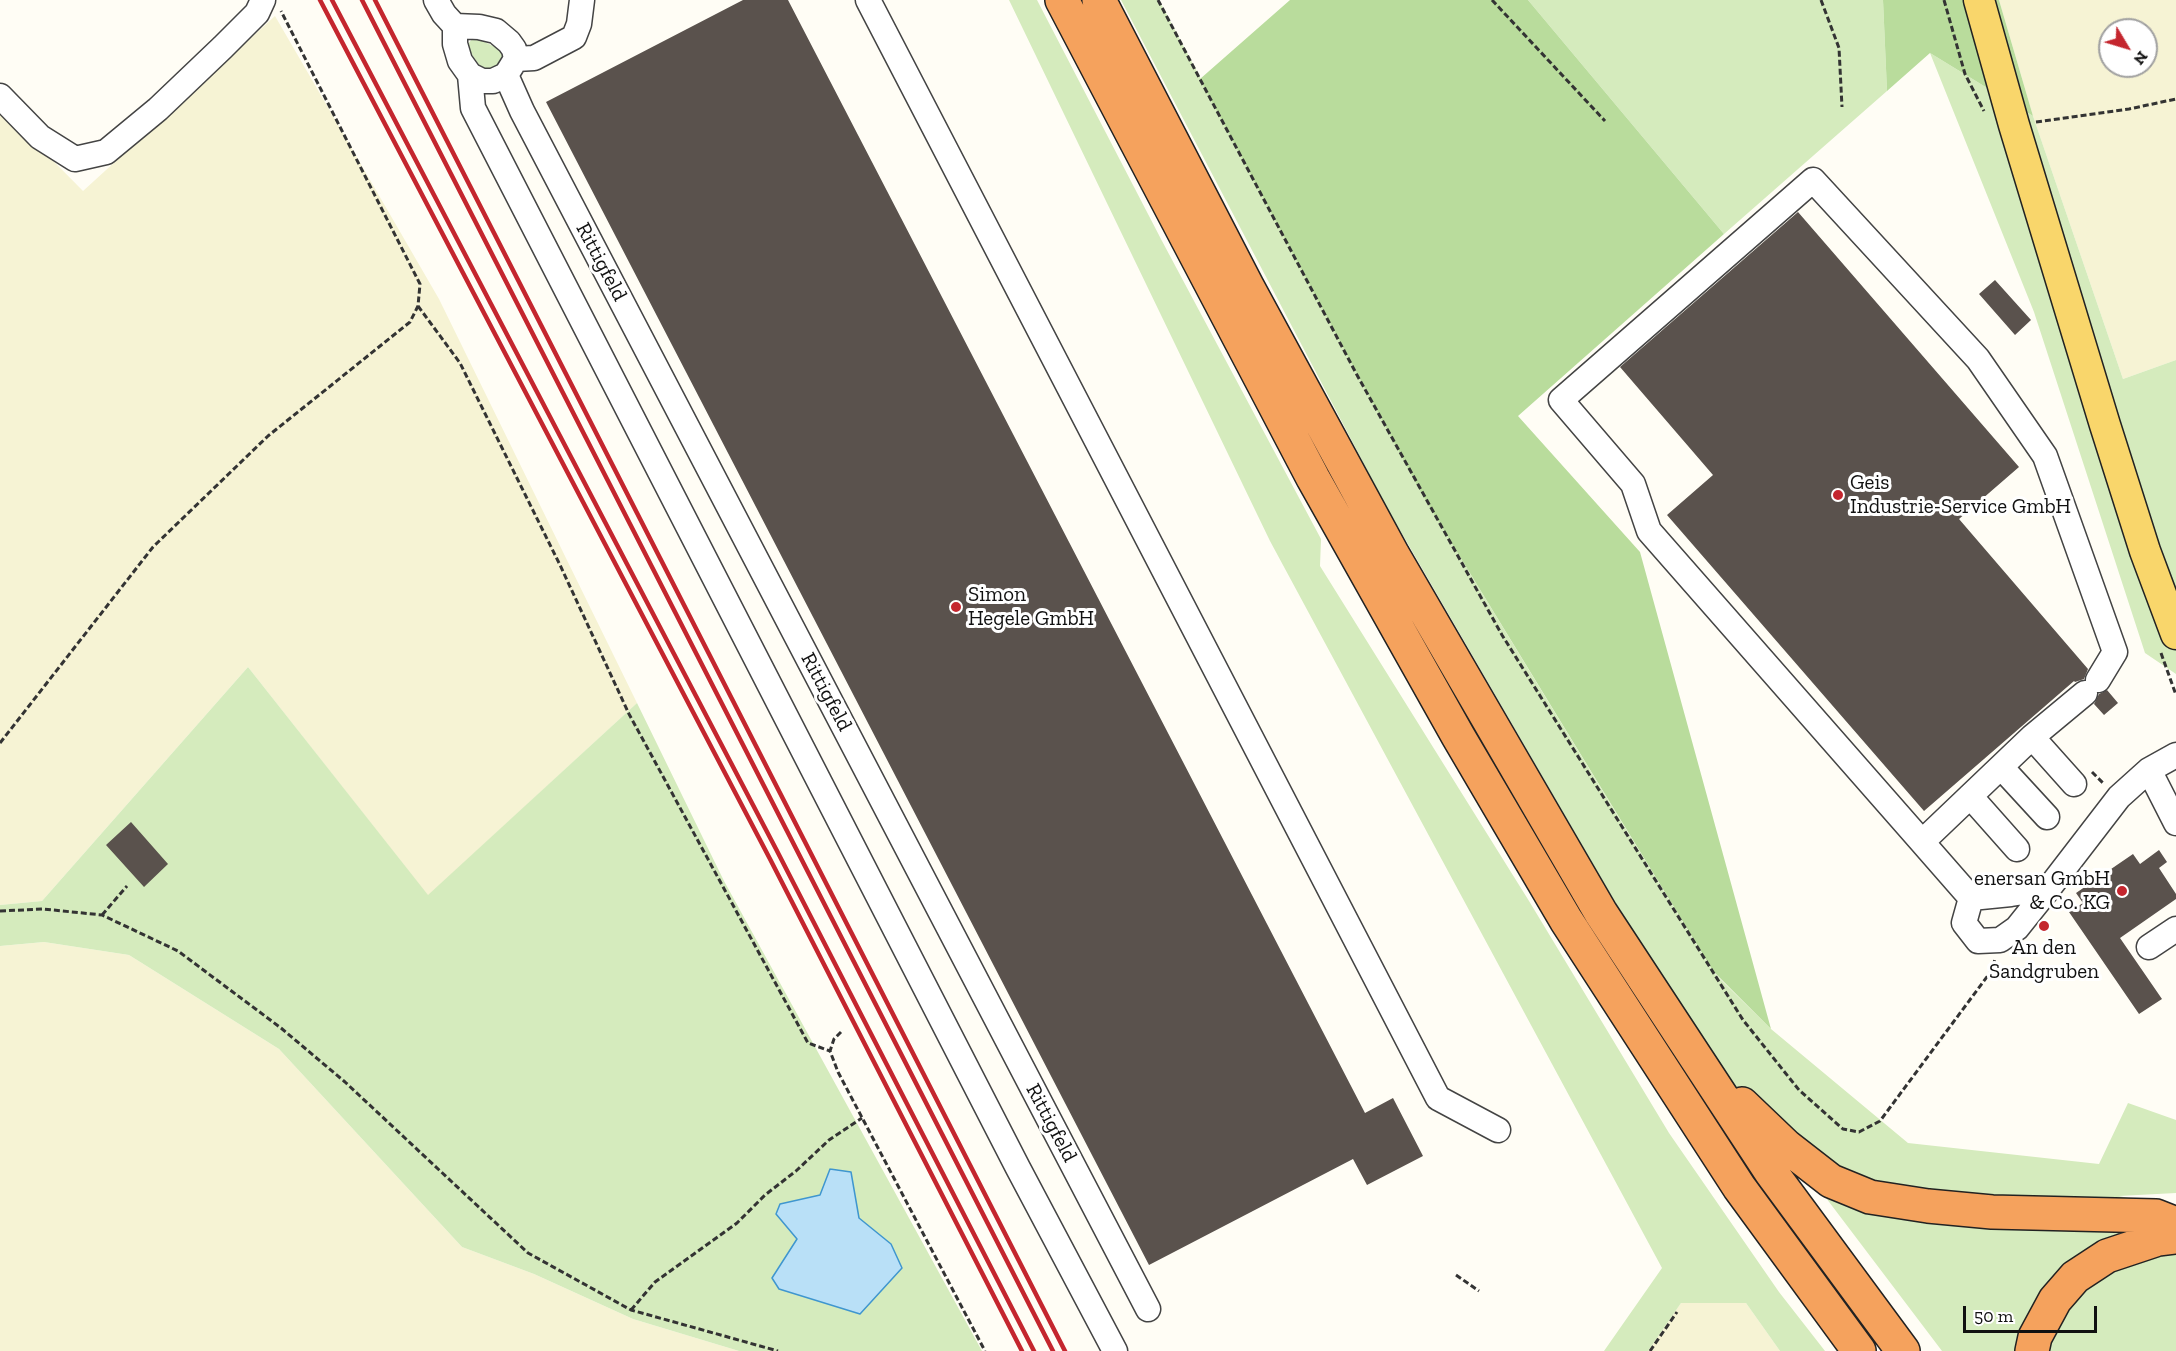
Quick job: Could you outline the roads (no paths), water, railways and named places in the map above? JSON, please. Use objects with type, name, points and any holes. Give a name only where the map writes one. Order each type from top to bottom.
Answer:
[{"type":"highway","points":[[1062,0],[1318,488],[1452,726],[1566,920],[1738,1187],[1859,1351]]},
{"type":"highway","points":[[1099,0],[1253,296],[1399,564],[1601,913],[1771,1172],[1903,1351]]},
{"type":"highway","points":[[1698,1060],[1785,1146],[1831,1181],[1870,1197],[1928,1206],[1992,1212],[2156,1216],[2176,1224]]},
{"type":"highway","points":[[2032,1351],[2035,1337],[2055,1300],[2075,1276],[2107,1256],[2158,1239],[2176,1237]]},
{"type":"main road","points":[[1979,0],[2104,425],[2145,551],[2176,634]]},
{"type":"street","points":[[436,0],[444,14],[455,26],[455,44],[460,61],[470,75],[482,81],[493,81],[511,67],[534,58],[574,36],[579,24],[582,0]]},
{"type":"street","points":[[868,0],[1438,1098],[1498,1130]]},
{"type":"street","points":[[0,96],[40,137],[75,159],[106,152],[158,109],[258,13],[272,4]]},
{"type":"street","name":"Rittigfeld","points":[[455,26],[479,27],[496,31],[514,49],[511,67],[522,111],[1148,1309]]},
{"type":"street","points":[[470,75],[473,108],[1018,1168],[1115,1351]]},
{"type":"street","points":[[1922,842],[2032,737],[2091,687],[2115,652],[2045,456],[1978,359],[1814,180],[1560,400],[1633,484],[1649,531],[1971,898]]},
{"type":"street","points":[[2032,737],[2074,784]]},
{"type":"street","points":[[1971,898],[1965,923],[1978,941],[2000,940],[2017,928],[2119,797],[2149,770],[2176,755]]},
{"type":"street","points":[[2001,767],[2047,817]]},
{"type":"street","points":[[2149,770],[2176,823]]},
{"type":"street","points":[[1970,796],[2017,849]]},
{"type":"street","points":[[1971,898],[2049,888]]},
{"type":"street","points":[[2149,947],[2176,928]]},
{"type":"water","points":[[830,1169],[851,1172],[859,1218],[891,1244],[902,1268],[860,1314],[779,1289],[772,1278],[797,1239],[776,1214],[780,1204],[820,1195]]},
{"type":"railway","points":[[320,0],[770,859],[1022,1351]]},
{"type":"railway","points":[[332,0],[776,849],[1034,1351]]},
{"type":"railway","points":[[362,0],[1053,1351]]},
{"type":"railway","points":[[375,0],[1065,1351]]},
{"type":"place","name":"Geis Industrie-Service GmbH","points":[[1838,495]]},
{"type":"place","name":"Simon Hegele GmbH","points":[[956,607]]},
{"type":"place","name":"enersan GmbH & Co. KG","points":[[2122,891]]},
{"type":"place","name":"An den Sandgruben","points":[[2044,926]]}]
